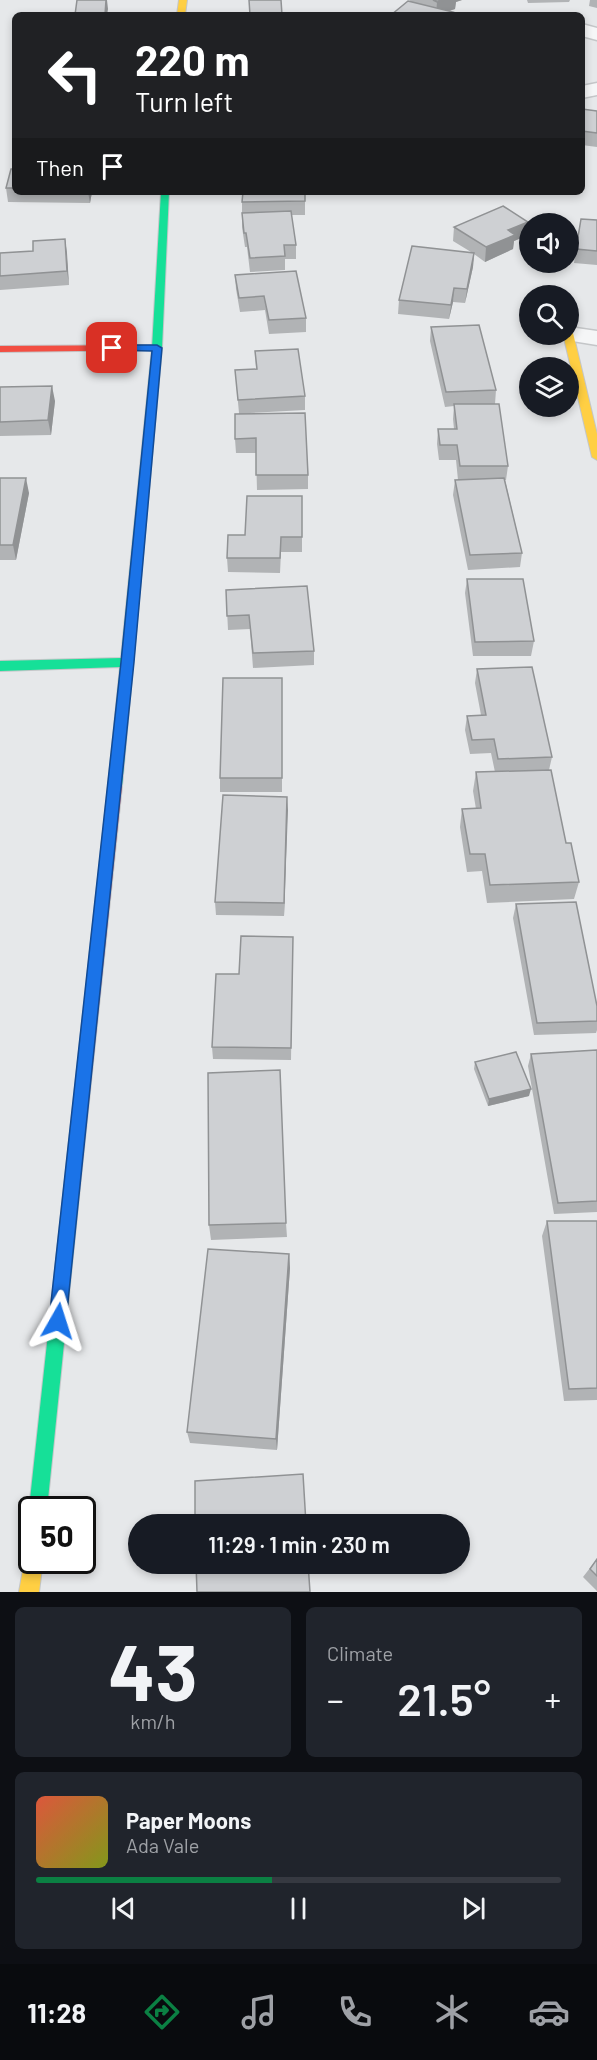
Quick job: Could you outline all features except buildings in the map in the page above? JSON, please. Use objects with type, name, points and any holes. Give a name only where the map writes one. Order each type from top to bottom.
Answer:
[{"type":"main road","points":[[39,1496],[128,662],[157,348],[165,195]]},
{"type":"main road","points":[[571,345],[597,458]]},
{"type":"main road","points":[[0,349],[157,348]]},
{"type":"main road","points":[[0,666],[128,662]]},
{"type":"main road","points":[[29,1592],[31,1574]]},
{"type":"street","points":[[579,335],[597,338]]},
{"type":"traffic: fast","points":[[115,786],[157,348],[165,195]]},
{"type":"traffic: fast","points":[[0,666],[128,662]]},
{"type":"traffic: fast","points":[[39,1496],[72,1187]]},
{"type":"traffic: slow","points":[[181,12],[183,0]]},
{"type":"traffic: slow","points":[[571,345],[597,457]]},
{"type":"traffic: slow","points":[[29,1592],[31,1574]]},
{"type":"traffic: jam","points":[[0,349],[157,348]]},
{"type":"traffic: jam","points":[[72,1187],[115,786]]},
{"type":"route","points":[[58,1321],[128,662],[157,348],[112,348]]}]
